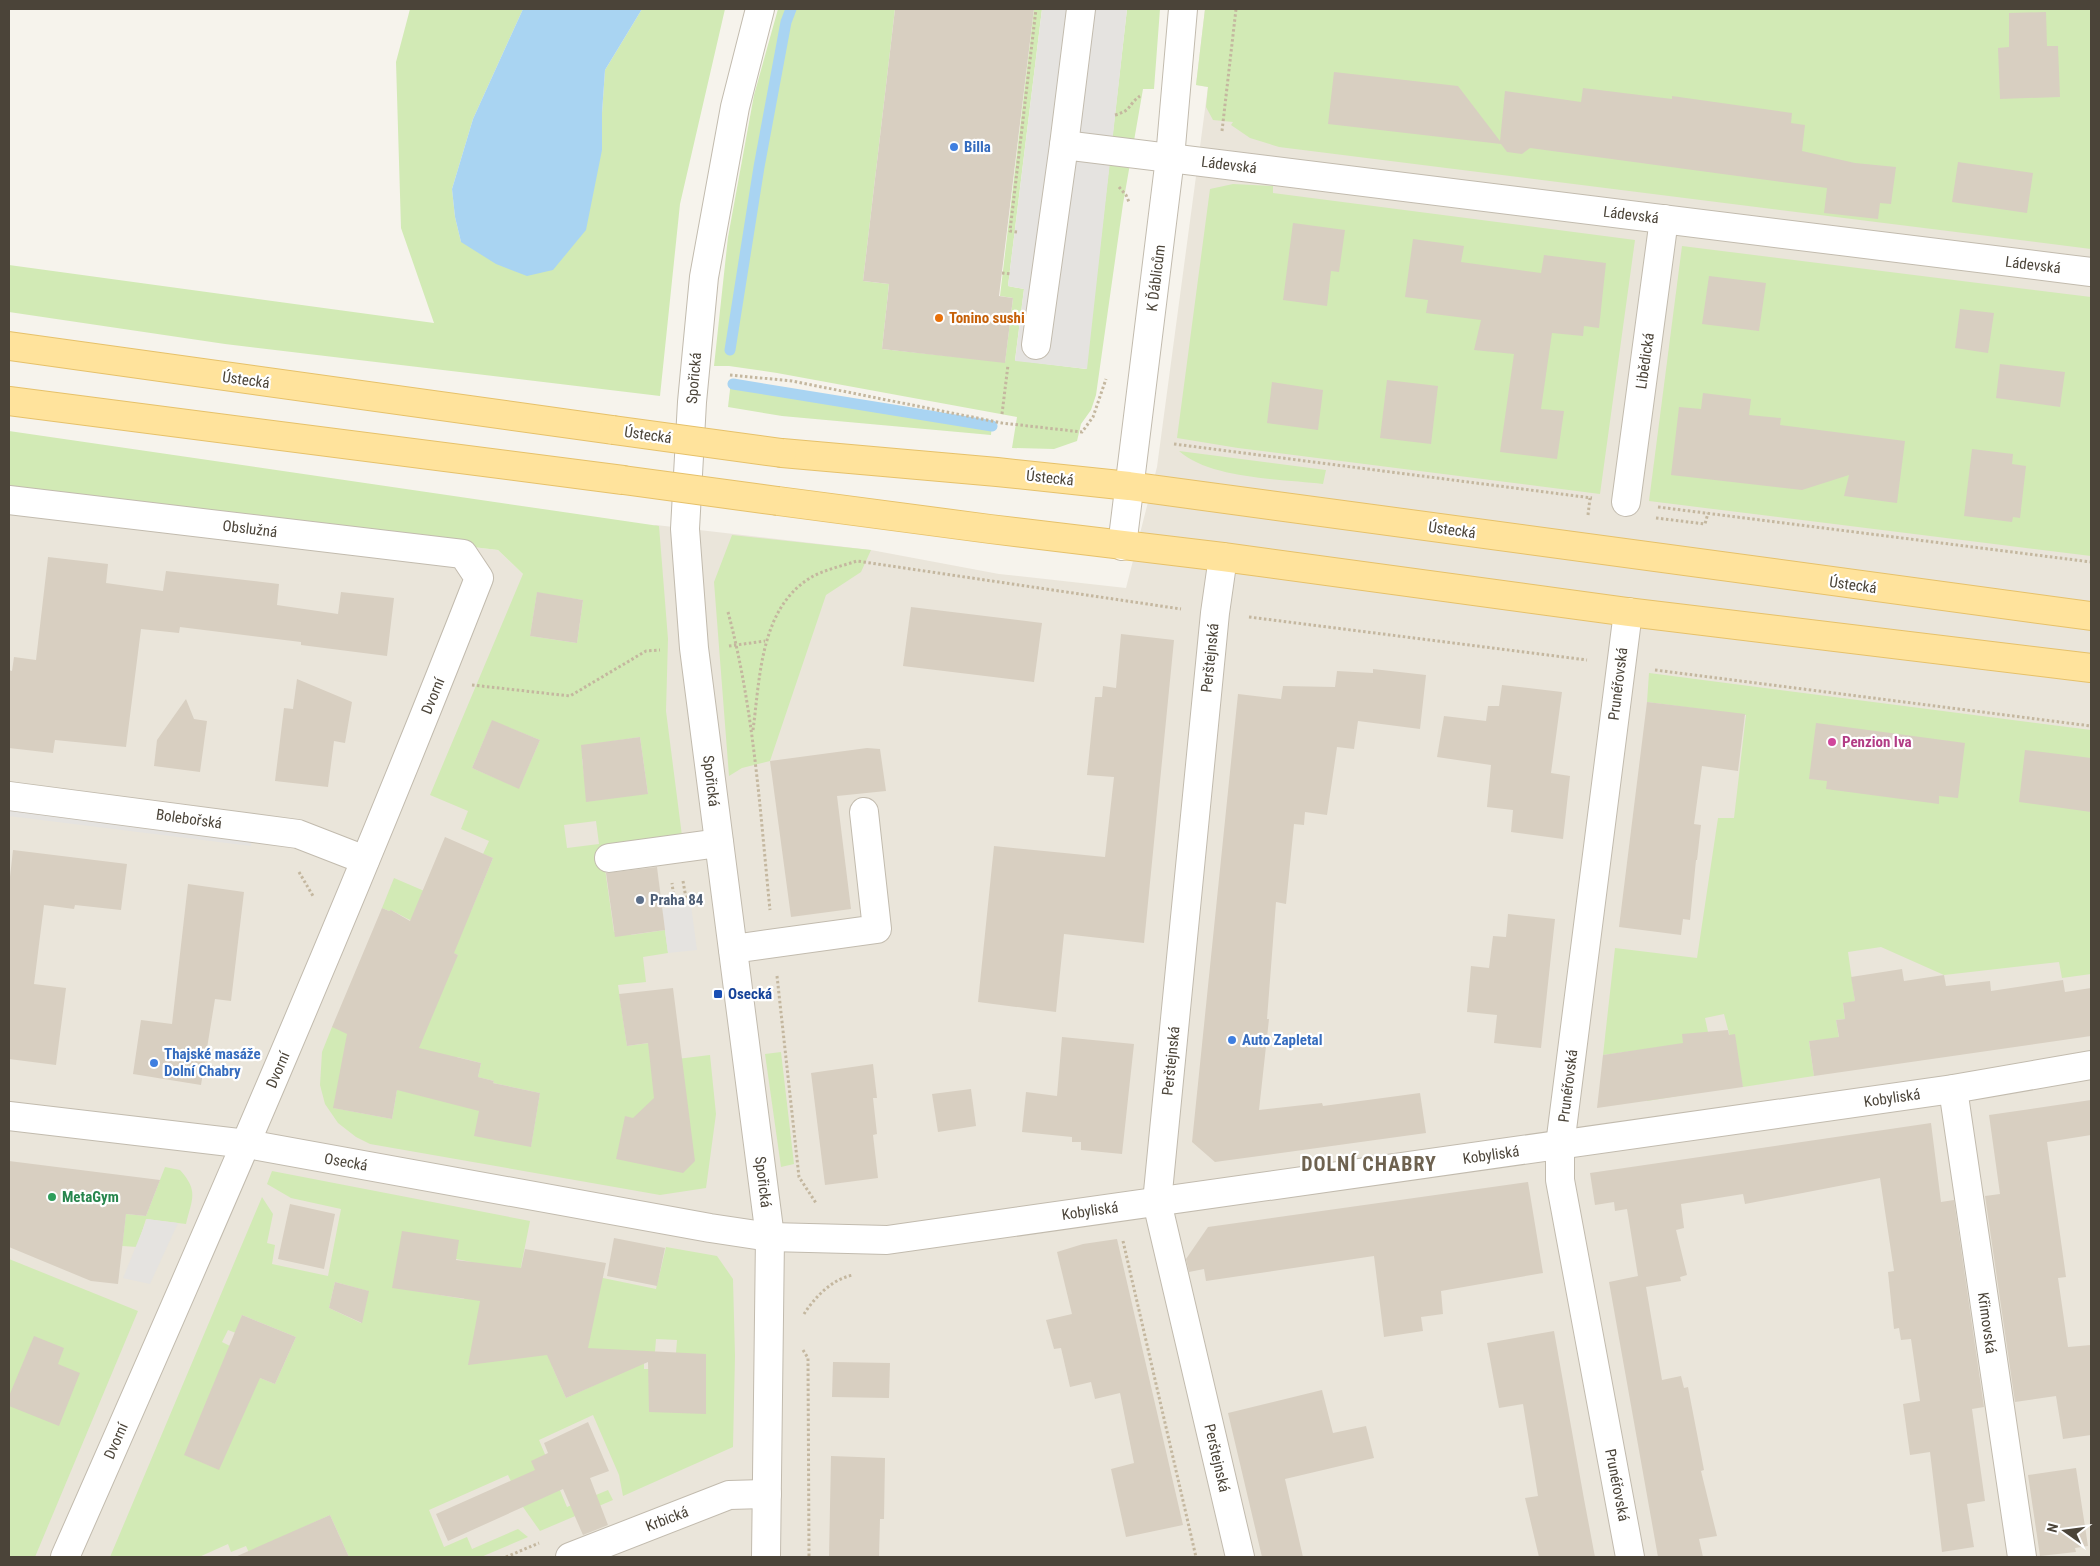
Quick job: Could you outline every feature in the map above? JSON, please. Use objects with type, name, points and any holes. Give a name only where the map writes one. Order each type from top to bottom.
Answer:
[{"type":"main road","name":"Ústecká","points":[[9,346],[782,452],[1129,486],[2091,616]]},
{"type":"main road","points":[[9,401],[1122,546],[1223,557],[1628,612],[2091,668]]},
{"type":"street","name":"Spořická","points":[[760,9],[735,107],[704,277],[692,393],[685,529],[694,648],[770,1237],[766,1557]]},
{"type":"street","points":[[1036,345],[1081,9]]},
{"type":"street","name":"K Ďáblicům","points":[[1122,546],[1170,158],[1183,9]]},
{"type":"street","name":"Ládevská","points":[[1064,145],[2091,272]]},
{"type":"street","name":"Libědická","points":[[1626,502],[1664,219]]},
{"type":"street","name":"Obslužná","points":[[9,500],[463,554],[479,578]]},
{"type":"street","name":"Perštejnská","points":[[1223,557],[1215,613],[1158,1202],[1240,1557]]},
{"type":"street","name":"Dvorní","points":[[65,1557],[247,1144],[366,860],[479,578]]},
{"type":"street","name":"Prunéřovská","points":[[1628,612],[1560,1145],[1560,1180],[1630,1557]]},
{"type":"street","name":"Bolebořská","points":[[9,796],[298,834],[366,860]]},
{"type":"street","points":[[733,949],[878,928],[864,812]]},
{"type":"street","points":[[609,858],[719,843]]},
{"type":"street","name":"Kobyliská","points":[[770,1237],[887,1240],[1953,1089],[2091,1065]]},
{"type":"street","name":"Křimovská","points":[[1953,1089],[2022,1557]]},
{"type":"street","name":"Osecká","points":[[9,1116],[247,1144],[770,1237]]},
{"type":"street","name":"Krbická","points":[[570,1557],[729,1495],[767,1494]]},
{"type":"path","points":[[1020,233],[1010,231],[1036,9]]},
{"type":"path","points":[[1222,132],[1236,9]]},
{"type":"path","points":[[1002,273],[1015,275]]},
{"type":"path","points":[[1002,414],[1009,359]]},
{"type":"path","points":[[727,375],[792,381]]},
{"type":"path","points":[[1587,517],[1590,498]]},
{"type":"path","points":[[752,735],[765,641],[786,598],[810,577],[857,561],[1215,613],[2091,726]]},
{"type":"path","points":[[726,607],[737,645],[752,735],[799,1177],[818,1206]]},
{"type":"path","points":[[723,646],[765,641]]},
{"type":"path","points":[[439,681],[570,696],[646,652]]},
{"type":"path","points":[[298,871],[314,898]]},
{"type":"path","points":[[1122,1235],[1196,1557]]},
{"type":"path","points":[[802,1323],[804,1313],[818,1295],[845,1277],[862,1273]]},
{"type":"path","points":[[797,1342],[808,1358],[809,1557]]},
{"type":"path","points":[[506,1557],[544,1541]]},
{"type":"shaded area","points":[[1042,9],[1127,9],[1087,369],[1015,361],[1024,289],[1008,286]]},
{"type":"shaded area","points":[[1205,9],[2091,9],[2091,1557],[9,1557],[9,492],[498,550],[523,574],[656,525],[871,550],[999,574],[1126,588],[1157,467],[1208,87],[1196,85]]},
{"type":"shaded area","points":[[9,798],[253,828],[251,846],[9,816]]},
{"type":"shaded area","points":[[691,905],[697,950],[668,953],[662,909]]},
{"type":"shaded area","points":[[147,1219],[178,1223],[150,1284],[123,1278]]},
{"type":"green space","points":[[410,9],[523,9],[473,119],[452,189],[455,217],[461,242],[602,150],[605,70],[642,9],[725,9],[680,204],[660,396],[225,344],[9,312],[9,265],[434,323],[401,228],[396,62]]},
{"type":"green space","points":[[778,9],[895,9],[863,281],[889,284],[882,349],[1005,362],[1013,298],[1000,296],[1034,9],[1042,9],[1008,286],[1024,289],[1015,360],[1086,369],[1127,9],[1160,9],[1154,89],[1143,89],[1123,204],[1096,395],[1091,410],[1081,424],[1077,441],[1054,449],[1012,448],[1017,417],[777,373],[729,366],[714,366],[728,237],[754,95]]},
{"type":"green space","points":[[1205,9],[2091,9],[2091,249],[1279,147],[1250,138],[1231,125],[1233,122],[1213,120],[1206,107],[1208,87],[1196,85]]},
{"type":"green space","points":[[1233,184],[1273,186],[1273,193],[1635,240],[1600,494],[1238,448],[1177,438],[1210,189]]},
{"type":"green space","points":[[1682,246],[2091,297],[2091,556],[1649,501]]},
{"type":"green space","points":[[731,381],[992,423],[991,435],[782,416],[728,407]]},
{"type":"green space","points":[[9,431],[659,526],[668,639],[666,711],[682,836],[602,848],[614,932],[630,930],[631,935],[665,930],[668,953],[643,957],[646,982],[618,985],[627,1046],[649,1043],[652,1062],[710,1055],[716,1114],[706,1188],[660,1195],[370,1144],[356,1137],[338,1123],[325,1104],[320,1085],[322,1052],[332,1027],[458,955],[418,938],[423,927],[391,910],[382,908],[394,878],[471,911],[493,858],[483,854],[489,841],[461,829],[468,811],[430,795],[523,574],[498,550],[9,492]],"holes":[[[537,593],[583,600],[577,643],[530,636]],[[492,721],[540,740],[519,788],[472,768]],[[640,737],[648,794],[584,775],[582,759],[594,758],[593,744]],[[596,821],[599,844],[567,848],[564,825]],[[457,1057],[481,1063],[478,1077],[494,1081],[493,1083],[540,1093],[531,1146],[479,1111]],[[401,1067],[392,1119],[334,1108]]]},
{"type":"green space","points":[[1179,451],[1326,470],[1323,484],[1268,479],[1209,467],[1192,460]]},
{"type":"green space","points":[[732,535],[871,550],[861,572],[826,595],[770,761],[742,768],[729,776],[714,582]]},
{"type":"green space","points":[[1649,673],[2091,730],[2091,974],[2062,978],[2059,962],[1944,975],[1881,947],[1848,952],[1855,1001],[1843,1004],[1845,1019],[1836,1020],[1839,1038],[1809,1041],[1814,1076],[1743,1087],[1724,1014],[1705,1018],[1708,1032],[1690,1094],[1647,1101],[1640,1050],[1603,1055],[1615,948],[1697,958],[1718,818],[1734,818],[1746,715],[1647,702]]},
{"type":"green space","points":[[781,1052],[794,1164],[781,1167],[765,1054]]},
{"type":"green space","points":[[165,1167],[180,1170],[190,1184],[192,1201],[186,1224],[146,1219],[137,1247],[122,1246],[126,1214],[146,1216]]},
{"type":"green space","points":[[272,1171],[530,1221],[515,1297],[603,1278],[656,1289],[666,1247],[717,1256],[733,1279],[735,1356],[733,1447],[623,1496],[619,1475],[593,1415],[539,1440],[567,1507],[608,1490],[613,1500],[540,1531],[523,1507],[508,1475],[429,1510],[444,1547],[467,1537],[472,1549],[518,1529],[528,1537],[481,1557],[349,1557],[330,1515],[291,1533],[302,1557],[251,1557],[246,1546],[231,1552],[228,1544],[199,1557],[110,1557],[262,1197],[273,1214],[267,1243],[275,1245],[272,1264],[328,1276],[341,1209],[291,1198],[267,1184]],"holes":[[[456,1259],[471,1262],[464,1299],[392,1287]],[[335,1282],[368,1291],[361,1323],[329,1308]],[[242,1315],[296,1337],[275,1384],[223,1363],[230,1346],[222,1342],[228,1330],[236,1333]],[[656,1339],[677,1340],[676,1353],[649,1369],[644,1369],[644,1352],[655,1352]],[[552,1366],[597,1384],[566,1398]]]},
{"type":"green space","points":[[9,1259],[138,1311],[35,1557],[9,1557]]},
{"type":"water","points":[[523,9],[642,9],[605,70],[602,150],[586,230],[553,270],[527,276],[496,264],[461,242],[455,217],[452,189],[473,119]]},
{"type":"building","points":[[895,9],[1034,9],[999,296],[1013,298],[1005,363],[882,349],[889,284],[863,281]]},
{"type":"building","points":[[2046,12],[2047,46],[2058,46],[2060,97],[2000,99],[1998,48],[2009,47],[2009,13]]},
{"type":"building","points":[[1334,72],[1458,86],[1500,141],[1505,91],[1581,102],[1583,88],[1672,99],[1672,96],[1792,113],[1791,123],[1805,125],[1802,151],[1855,163],[1896,167],[1891,204],[1880,203],[1878,219],[1824,213],[1827,188],[1530,148],[1522,154],[1507,152],[1501,144],[1328,124]]},
{"type":"building","points":[[1958,162],[2033,173],[2027,213],[1952,202]]},
{"type":"building","points":[[1293,223],[1345,230],[1339,272],[1331,271],[1327,306],[1283,300]]},
{"type":"building","points":[[1413,239],[1464,246],[1461,262],[1541,273],[1544,255],[1606,263],[1599,328],[1584,326],[1583,336],[1552,333],[1541,409],[1564,411],[1557,459],[1500,452],[1514,354],[1474,350],[1481,320],[1426,313],[1428,300],[1405,297]]},
{"type":"building","points":[[1709,276],[1766,283],[1759,331],[1702,324]]},
{"type":"building","points":[[1960,309],[1994,313],[1988,353],[1955,348]]},
{"type":"building","points":[[2000,364],[2065,372],[2060,407],[1996,398]]},
{"type":"building","points":[[1387,380],[1438,386],[1431,444],[1380,438]]},
{"type":"building","points":[[1272,382],[1323,390],[1318,430],[1267,423]]},
{"type":"building","points":[[1703,393],[1751,399],[1749,415],[1781,418],[1780,425],[1905,441],[1897,503],[1844,496],[1849,475],[1802,490],[1671,475],[1679,407],[1701,409]]},
{"type":"building","points":[[1972,449],[2013,454],[2012,464],[2026,466],[2020,518],[2013,517],[2012,522],[1964,516]]},
{"type":"building","points":[[48,557],[108,564],[106,583],[163,591],[166,571],[279,584],[277,605],[338,614],[341,592],[394,598],[387,656],[301,645],[301,642],[180,627],[179,633],[141,629],[126,747],[55,740],[53,753],[9,748],[9,670],[12,671],[14,657],[36,660]]},
{"type":"building","points":[[537,592],[583,600],[577,643],[530,636]]},
{"type":"building","points":[[911,607],[1042,623],[1034,682],[903,666]]},
{"type":"building","points":[[1121,634],[1174,640],[1144,943],[1064,934],[1056,1012],[978,1002],[994,846],[1105,857],[1114,777],[1087,775],[1095,697],[1102,697],[1103,686],[1116,688]]},
{"type":"building","points":[[1373,669],[1426,675],[1420,729],[1358,721],[1354,749],[1337,747],[1327,815],[1305,812],[1304,825],[1294,824],[1286,904],[1276,902],[1267,1019],[1269,1019],[1259,1110],[1322,1103],[1323,1106],[1420,1093],[1426,1133],[1215,1162],[1192,1142],[1238,694],[1281,699],[1283,686],[1335,687],[1337,671],[1373,673]]},
{"type":"building","points":[[297,679],[352,702],[345,743],[334,741],[328,787],[275,781],[284,708],[293,709]]},
{"type":"building","points":[[1502,685],[1562,692],[1551,773],[1570,776],[1563,839],[1511,832],[1513,810],[1487,807],[1491,765],[1437,757],[1444,716],[1486,721],[1488,706],[1499,706]]},
{"type":"building","points":[[186,699],[194,719],[207,721],[200,772],[154,766],[157,740]]},
{"type":"building","points":[[1647,702],[1745,714],[1738,771],[1702,766],[1694,824],[1701,825],[1690,920],[1683,919],[1681,935],[1619,927]]},
{"type":"building","points":[[492,720],[540,740],[519,789],[472,768]]},
{"type":"building","points":[[1816,723],[1965,743],[1958,798],[1939,796],[1939,804],[1826,789],[1827,781],[1809,779]]},
{"type":"building","points":[[640,737],[648,794],[586,802],[581,745]]},
{"type":"building","points":[[867,748],[880,749],[886,791],[837,796],[851,909],[791,917],[770,761]]},
{"type":"building","points":[[2025,750],[2091,758],[2091,812],[2019,802]]},
{"type":"building","points":[[445,837],[493,858],[454,953],[458,955],[419,1048],[481,1063],[478,1077],[494,1081],[493,1083],[540,1093],[531,1147],[474,1136],[479,1111],[397,1090],[392,1119],[333,1108],[347,1034],[332,1027],[382,908],[391,910],[410,921]]},
{"type":"building","points":[[13,850],[127,864],[121,910],[75,905],[74,909],[44,905],[34,984],[66,988],[56,1065],[9,1059],[9,886]]},
{"type":"building","points":[[657,867],[665,930],[615,937],[606,873]]},
{"type":"building","points":[[188,884],[244,892],[231,1001],[215,999],[201,1085],[133,1074],[141,1020],[172,1024]]},
{"type":"building","points":[[1508,914],[1555,919],[1541,1048],[1494,1043],[1497,1015],[1467,1012],[1471,966],[1489,968],[1493,936],[1506,937]]},
{"type":"building","points":[[1902,969],[1904,981],[1944,975],[1946,986],[1990,981],[1991,991],[2063,980],[2065,992],[2091,988],[2091,1036],[1814,1076],[1809,1041],[1839,1037],[1836,1020],[1845,1019],[1843,1003],[1855,1001],[1851,977]]},
{"type":"building","points":[[673,988],[695,1161],[683,1173],[616,1159],[625,1116],[633,1118],[654,1098],[648,1043],[627,1046],[619,994]]},
{"type":"building","points":[[1728,1030],[1729,1035],[1735,1034],[1743,1087],[1597,1108],[1603,1055],[1683,1043],[1682,1034]]},
{"type":"building","points":[[1062,1037],[1134,1044],[1122,1154],[1081,1150],[1081,1142],[1072,1142],[1072,1137],[1022,1132],[1026,1092],[1057,1096]]},
{"type":"building","points":[[873,1064],[877,1098],[873,1098],[877,1134],[873,1135],[878,1178],[825,1185],[811,1073]]},
{"type":"building","points":[[971,1089],[976,1126],[938,1132],[932,1094]]},
{"type":"building","points":[[2091,1100],[2091,1135],[2047,1142],[2066,1277],[2058,1278],[2068,1347],[2091,1345],[2091,1435],[2063,1439],[2056,1396],[2015,1402],[1985,1196],[2000,1194],[1989,1115]]},
{"type":"building","points":[[1931,1123],[1941,1202],[1954,1200],[1984,1407],[1972,1409],[1985,1501],[1967,1504],[1974,1547],[1942,1552],[1930,1452],[1910,1455],[1903,1404],[1920,1401],[1911,1339],[1901,1340],[1899,1328],[1894,1329],[1888,1272],[1894,1271],[1880,1178],[1745,1204],[1743,1194],[1681,1204],[1684,1228],[1676,1230],[1687,1275],[1680,1277],[1681,1281],[1646,1287],[1662,1380],[1681,1376],[1684,1388],[1688,1387],[1704,1470],[1701,1471],[1717,1536],[1699,1539],[1703,1557],[1658,1557],[1609,1282],[1638,1276],[1627,1209],[1615,1211],[1614,1202],[1595,1205],[1590,1173]]},
{"type":"building","points":[[9,1161],[160,1180],[146,1216],[126,1214],[118,1284],[91,1281],[9,1247]]},
{"type":"building","points":[[1528,1182],[1543,1273],[1441,1291],[1443,1314],[1421,1317],[1423,1331],[1384,1337],[1374,1256],[1206,1281],[1204,1269],[1189,1272],[1186,1259],[1208,1227]]},
{"type":"building","points":[[290,1204],[335,1214],[324,1269],[278,1259]]},
{"type":"building","points":[[402,1231],[459,1240],[456,1260],[521,1268],[525,1249],[606,1263],[588,1348],[706,1354],[706,1414],[649,1412],[648,1362],[566,1398],[547,1355],[468,1365],[480,1301],[392,1288]]},
{"type":"building","points":[[614,1238],[665,1248],[657,1286],[607,1276]]},
{"type":"building","points":[[1117,1239],[1183,1525],[1126,1537],[1111,1469],[1134,1463],[1120,1393],[1095,1399],[1091,1382],[1070,1387],[1061,1348],[1054,1349],[1046,1320],[1072,1314],[1057,1252],[1083,1244]]},
{"type":"building","points":[[335,1282],[369,1291],[362,1323],[329,1308]]},
{"type":"building","points":[[242,1315],[296,1337],[275,1384],[260,1378],[219,1470],[184,1455]]},
{"type":"building","points":[[1554,1331],[1595,1557],[1539,1557],[1525,1498],[1538,1496],[1523,1404],[1499,1408],[1487,1343]]},
{"type":"building","points":[[34,1336],[64,1348],[58,1364],[80,1373],[59,1426],[9,1406],[9,1396]]},
{"type":"building","points":[[833,1362],[890,1363],[889,1398],[832,1397]]},
{"type":"building","points":[[1322,1390],[1333,1433],[1366,1426],[1374,1458],[1285,1479],[1303,1557],[1262,1557],[1228,1413]]},
{"type":"building","points":[[588,1422],[609,1471],[590,1478],[608,1525],[583,1535],[563,1489],[448,1541],[436,1514],[535,1470],[531,1461],[548,1453],[544,1443]]},
{"type":"building","points":[[831,1456],[885,1458],[884,1519],[880,1519],[879,1557],[829,1557]]},
{"type":"building","points":[[2076,1468],[2088,1546],[2075,1548],[2076,1552],[2040,1556],[2028,1475]]},
{"type":"building","points":[[330,1515],[349,1557],[235,1557]]},
{"type":"waterway","points":[[730,350],[759,167],[786,22],[791,9]]},
{"type":"waterway","points":[[733,384],[992,426]]},
{"type":"place","name":"Billa","points":[[954,147]]},
{"type":"place","name":"Tonino sushi","points":[[939,318]]},
{"type":"place","name":"Penzion Iva","points":[[1832,742]]},
{"type":"place","name":"Praha 84","points":[[640,900]]},
{"type":"place","name":"Osecká","points":[[718,994]]},
{"type":"place","name":"Auto Zapletal","points":[[1232,1040]]},
{"type":"place","name":"Thajské masáže Dolní Chabry","points":[[154,1063]]},
{"type":"place","name":"MetaGym","points":[[52,1197]]},
{"type":"district","name":"DOLNÍ CHABRY","points":[[1369,1164]]}]
